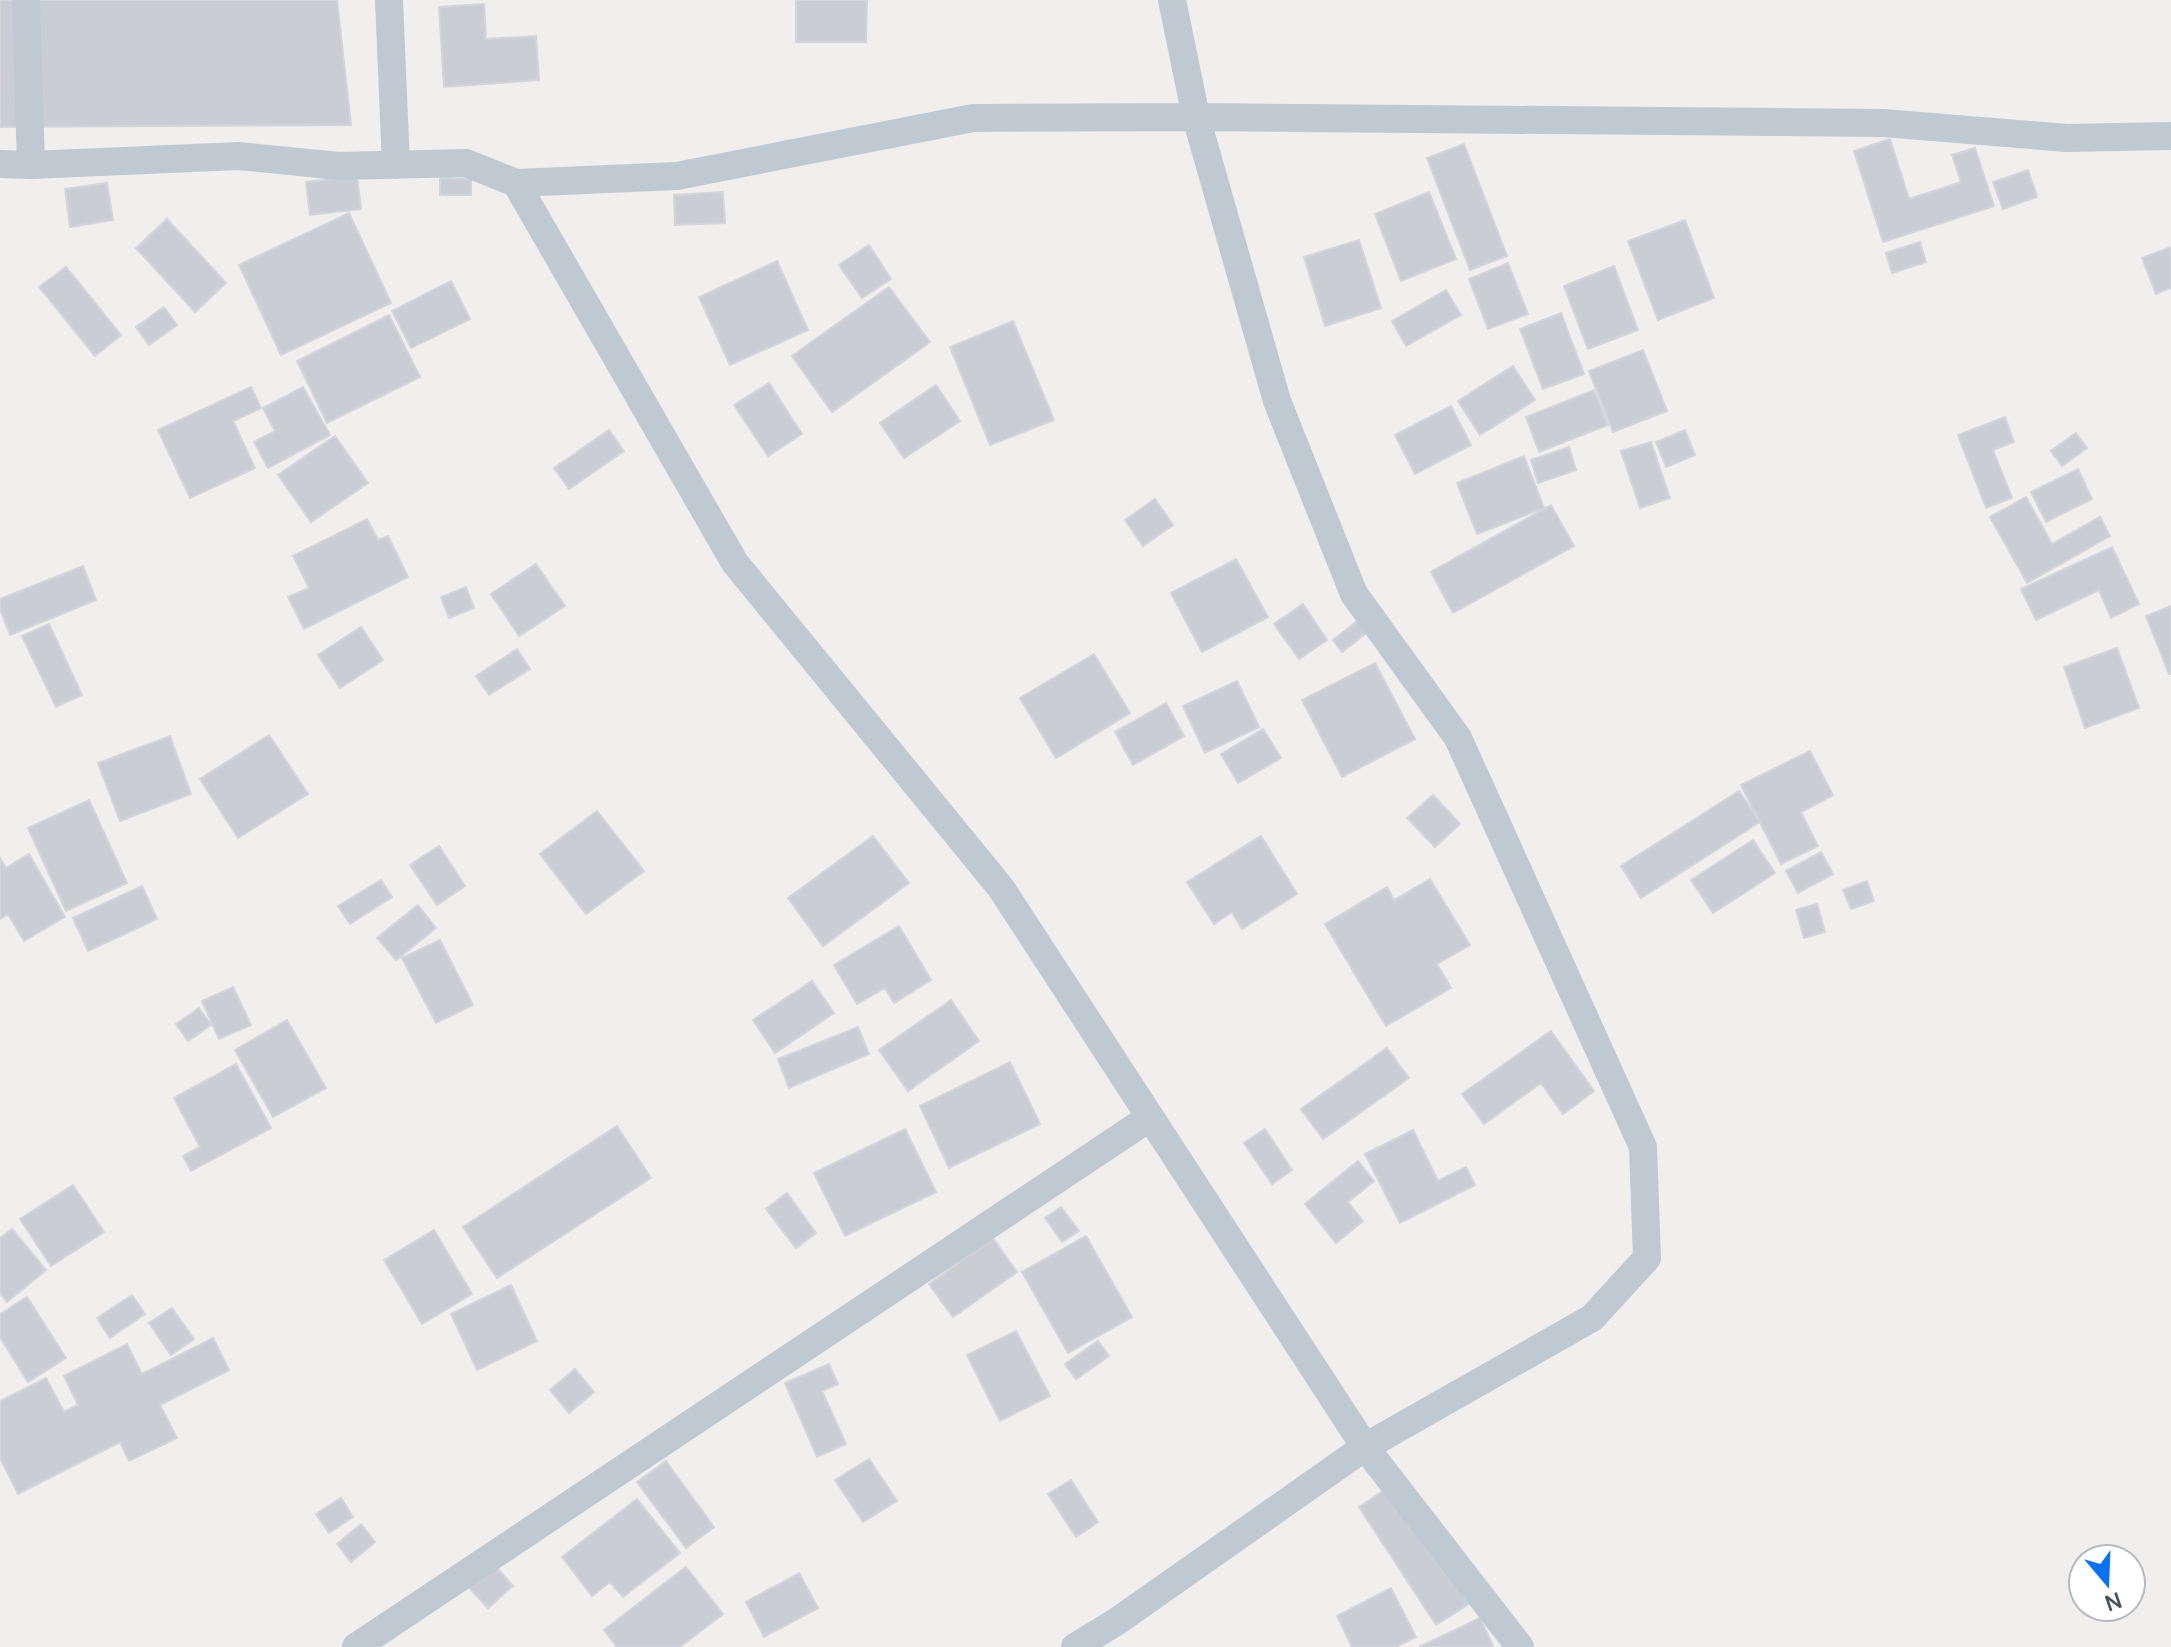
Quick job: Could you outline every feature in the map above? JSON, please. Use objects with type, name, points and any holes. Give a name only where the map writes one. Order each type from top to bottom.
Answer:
[{"type":"street","points":[[26,0],[31,165]]},
{"type":"street","points":[[389,0],[396,165]]},
{"type":"street","points":[[1075,1647],[1116,1622],[1365,1447],[1592,1318],[1647,1258],[1643,1147],[1458,738],[1354,594],[1277,401],[1196,117],[1172,0]]},
{"type":"street","points":[[0,164],[239,156],[339,166],[466,163],[516,183],[677,176],[973,118],[1883,123],[2067,138],[2171,136]]},
{"type":"street","points":[[516,183],[735,563],[1001,888],[1365,1447],[1520,1647]]},
{"type":"street","points":[[356,1647],[1149,1118]]},
{"type":"building","points":[[0,0],[337,0],[351,125],[0,127]]},
{"type":"building","points":[[796,0],[867,0],[866,42],[796,42]]},
{"type":"building","points":[[484,4],[486,39],[536,36],[539,80],[444,87],[439,7]]},
{"type":"building","points":[[1890,139],[1909,199],[1961,182],[1952,155],[1975,148],[1994,206],[1883,242],[1854,151]]},
{"type":"building","points":[[1464,144],[1507,256],[1470,270],[1427,158]]},
{"type":"building","points":[[2028,170],[2037,197],[2003,209],[1993,182]]},
{"type":"building","points":[[357,176],[361,209],[310,215],[306,182]]},
{"type":"building","points":[[440,178],[471,179],[471,195],[440,195]]},
{"type":"building","points":[[107,183],[113,220],[70,227],[65,189]]},
{"type":"building","points":[[723,192],[725,223],[675,225],[674,195]]},
{"type":"building","points":[[1429,192],[1456,259],[1401,281],[1375,214]]},
{"type":"building","points":[[349,213],[391,303],[281,355],[239,265]]},
{"type":"building","points":[[167,219],[226,283],[195,312],[136,248]]},
{"type":"building","points":[[1685,220],[1714,298],[1658,320],[1628,241]]},
{"type":"building","points":[[1359,240],[1381,308],[1325,326],[1304,257]]},
{"type":"building","points":[[1920,242],[1926,262],[1892,273],[1886,253]]},
{"type":"building","points":[[869,245],[891,279],[862,298],[839,265]]},
{"type":"building","points":[[2171,247],[2171,288],[2156,294],[2142,258]]},
{"type":"building","points":[[777,261],[808,330],[730,365],[699,297]]},
{"type":"building","points":[[1508,263],[1528,314],[1488,329],[1469,279]]},
{"type":"building","points":[[1614,266],[1638,330],[1588,349],[1564,286]]},
{"type":"building","points":[[66,267],[121,335],[95,356],[39,287]]},
{"type":"building","points":[[451,281],[470,319],[411,348],[392,311]]},
{"type":"building","points":[[889,287],[930,342],[832,412],[792,356]]},
{"type":"building","points":[[1446,290],[1461,315],[1406,346],[1392,321]]},
{"type":"building","points":[[164,307],[177,325],[149,345],[136,327]]},
{"type":"building","points":[[1561,313],[1584,374],[1543,389],[1520,329]]},
{"type":"building","points":[[389,315],[420,377],[327,423],[297,361]]},
{"type":"building","points":[[1013,321],[1054,420],[990,445],[950,347]]},
{"type":"building","points":[[1643,350],[1667,411],[1613,432],[1589,371]]},
{"type":"building","points":[[1513,366],[1535,400],[1480,435],[1458,401]]},
{"type":"building","points":[[769,383],[802,434],[768,456],[734,405]]},
{"type":"building","points":[[936,385],[960,421],[904,458],[880,423]]},
{"type":"building","points":[[251,387],[261,408],[233,421],[255,468],[190,498],[158,430]]},
{"type":"building","points":[[303,387],[330,435],[268,468],[254,442],[275,431],[263,408]]},
{"type":"building","points":[[1594,390],[1608,425],[1539,452],[1526,417]]},
{"type":"building","points":[[1451,406],[1471,445],[1415,474],[1395,435]]},
{"type":"building","points":[[2005,417],[2014,442],[1993,450],[2012,498],[1986,508],[1958,435]]},
{"type":"building","points":[[609,430],[624,451],[569,489],[554,468]]},
{"type":"building","points":[[1685,430],[1695,455],[1666,467],[1656,442]]},
{"type":"building","points":[[2076,433],[2087,448],[2062,466],[2051,451]]},
{"type":"building","points":[[335,436],[368,483],[311,522],[278,475]]},
{"type":"building","points":[[1651,442],[1670,498],[1640,508],[1621,451]]},
{"type":"building","points":[[1569,447],[1576,470],[1538,483],[1531,460]]},
{"type":"building","points":[[1524,456],[1544,508],[1477,534],[1457,483]]},
{"type":"building","points":[[2078,469],[2092,499],[2046,522],[2031,492]]},
{"type":"building","points":[[2026,497],[2052,544],[2100,517],[2110,536],[2027,583],[1990,517]]},
{"type":"building","points":[[1155,499],[1173,525],[1143,546],[1125,520]]},
{"type":"building","points":[[1551,505],[1574,546],[1453,613],[1431,572]]},
{"type":"building","points":[[367,519],[378,540],[388,536],[408,577],[304,629],[288,597],[309,588],[293,556]]},
{"type":"building","points":[[2112,547],[2139,604],[2111,618],[2099,590],[2036,620],[2021,589]]},
{"type":"building","points":[[1236,559],[1268,617],[1202,652],[1171,593]]},
{"type":"building","points":[[536,564],[565,606],[519,636],[491,594]]},
{"type":"building","points":[[83,566],[96,600],[10,635],[0,609],[0,599]]},
{"type":"building","points":[[466,587],[474,608],[449,618],[441,597]]},
{"type":"building","points":[[1303,604],[1327,640],[1299,659],[1274,624]]},
{"type":"building","points":[[2171,606],[2171,674],[2169,674],[2146,616]]},
{"type":"building","points":[[1360,619],[1369,631],[1342,652],[1333,640]]},
{"type":"building","points":[[49,624],[82,695],[56,707],[22,636]]},
{"type":"building","points":[[361,627],[383,660],[340,688],[318,655]]},
{"type":"building","points":[[2117,648],[2139,708],[2085,728],[2064,667]]},
{"type":"building","points":[[517,649],[530,669],[489,695],[476,676]]},
{"type":"building","points":[[1094,654],[1130,713],[1056,758],[1020,698]]},
{"type":"building","points":[[1375,663],[1415,739],[1342,777],[1302,700]]},
{"type":"building","points":[[1237,681],[1259,727],[1205,753],[1183,706]]},
{"type":"building","points":[[1166,703],[1184,736],[1133,765],[1115,732]]},
{"type":"building","points":[[1263,729],[1281,758],[1238,783],[1221,754]]},
{"type":"building","points":[[269,735],[308,794],[238,838],[200,779]]},
{"type":"building","points":[[170,736],[191,794],[120,821],[98,763]]},
{"type":"building","points":[[1810,751],[1833,795],[1801,812],[1818,846],[1781,864],[1741,785]]},
{"type":"building","points":[[1739,791],[1760,822],[1641,898],[1621,866]]},
{"type":"building","points":[[1433,795],[1460,824],[1435,847],[1407,818]]},
{"type":"building","points":[[89,800],[127,883],[66,911],[28,828]]},
{"type":"building","points":[[597,811],[644,871],[586,914],[540,854]]},
{"type":"building","points":[[873,836],[909,883],[823,946],[788,898]]},
{"type":"building","points":[[1261,836],[1297,894],[1242,929],[1232,912],[1214,924],[1187,882]]},
{"type":"building","points":[[1753,840],[1775,873],[1713,913],[1691,880]]},
{"type":"building","points":[[439,846],[465,886],[437,905],[410,865]]},
{"type":"building","points":[[1821,852],[1833,874],[1798,893],[1786,871]]},
{"type":"building","points":[[29,854],[65,917],[24,941],[8,914],[0,919],[0,858],[6,868]]},
{"type":"building","points":[[1430,879],[1470,945],[1437,964],[1451,988],[1386,1026],[1325,924],[1387,887],[1394,900]]},
{"type":"building","points":[[381,880],[392,897],[350,924],[338,906]]},
{"type":"building","points":[[1867,881],[1874,901],[1851,909],[1843,890]]},
{"type":"building","points":[[142,886],[157,919],[88,951],[73,918]]},
{"type":"building","points":[[1817,904],[1825,932],[1804,938],[1796,910]]},
{"type":"building","points":[[418,905],[436,928],[396,960],[377,938]]},
{"type":"building","points":[[899,926],[931,980],[894,1003],[885,988],[857,1004],[834,965]]},
{"type":"building","points":[[440,940],[473,1005],[436,1023],[402,958]]},
{"type":"building","points":[[812,981],[834,1013],[775,1053],[753,1020]]},
{"type":"building","points":[[233,987],[251,1025],[219,1039],[202,1001]]},
{"type":"building","points":[[951,1000],[979,1041],[908,1091],[879,1050]]},
{"type":"building","points":[[199,1008],[211,1025],[188,1041],[176,1024]]},
{"type":"building","points":[[287,1020],[326,1088],[273,1117],[235,1050]]},
{"type":"building","points":[[858,1027],[869,1054],[789,1088],[778,1059]]},
{"type":"building","points":[[1551,1031],[1594,1091],[1563,1114],[1541,1083],[1484,1124],[1462,1094]]},
{"type":"building","points":[[1387,1048],[1409,1078],[1323,1139],[1301,1109]]},
{"type":"building","points":[[1010,1062],[1040,1124],[949,1168],[920,1106]]},
{"type":"building","points":[[236,1064],[271,1128],[191,1171],[183,1156],[200,1147],[174,1098]]},
{"type":"building","points":[[617,1126],[651,1178],[497,1278],[463,1227]]},
{"type":"building","points":[[905,1129],[936,1192],[845,1236],[814,1173]]},
{"type":"building","points":[[1265,1129],[1292,1170],[1272,1184],[1244,1143]]},
{"type":"building","points":[[1413,1130],[1438,1181],[1466,1167],[1475,1185],[1400,1223],[1365,1154]]},
{"type":"building","points":[[1358,1161],[1374,1181],[1348,1202],[1363,1221],[1336,1243],[1305,1204]]},
{"type":"building","points":[[73,1185],[104,1232],[51,1266],[20,1219]]},
{"type":"building","points":[[787,1193],[816,1233],[796,1248],[766,1209]]},
{"type":"building","points":[[1061,1207],[1079,1231],[1062,1242],[1045,1218]]},
{"type":"building","points":[[12,1229],[46,1270],[7,1302],[0,1293],[0,1238]]},
{"type":"building","points":[[434,1230],[472,1294],[422,1324],[384,1260]]},
{"type":"building","points":[[1086,1236],[1132,1317],[1068,1353],[1022,1272]]},
{"type":"building","points":[[993,1238],[1017,1272],[953,1317],[929,1284]]},
{"type":"building","points":[[511,1285],[537,1341],[477,1370],[451,1314]]},
{"type":"building","points":[[132,1295],[145,1314],[110,1338],[97,1318]]},
{"type":"building","points":[[27,1297],[66,1358],[28,1382],[0,1337],[0,1314]]},
{"type":"building","points":[[172,1308],[194,1339],[171,1355],[149,1323]]},
{"type":"building","points":[[1016,1331],[1050,1396],[1000,1421],[967,1355]]},
{"type":"building","points":[[213,1338],[229,1370],[160,1405],[177,1438],[129,1461],[120,1442],[18,1494],[0,1458],[0,1401],[46,1378],[64,1412],[78,1405],[64,1376],[127,1344],[142,1374]]},
{"type":"building","points":[[1098,1341],[1109,1356],[1076,1379],[1065,1364]]},
{"type":"building","points":[[829,1364],[838,1384],[822,1391],[846,1444],[817,1457],[785,1383]]},
{"type":"building","points":[[575,1369],[594,1392],[569,1413],[550,1390]]},
{"type":"building","points":[[869,1459],[897,1501],[863,1522],[835,1480]]},
{"type":"building","points":[[666,1461],[714,1527],[686,1548],[637,1482]]},
{"type":"building","points":[[1071,1480],[1098,1522],[1076,1537],[1048,1494]]},
{"type":"building","points":[[1392,1485],[1469,1604],[1436,1625],[1359,1507]]},
{"type":"building","points":[[341,1498],[353,1517],[329,1533],[316,1514]]},
{"type":"building","points":[[637,1499],[680,1553],[623,1597],[610,1582],[592,1596],[562,1557]]},
{"type":"building","points":[[361,1524],[375,1542],[351,1562],[337,1544]]},
{"type":"building","points":[[489,1559],[513,1586],[488,1608],[463,1581]]},
{"type":"building","points":[[686,1567],[723,1614],[680,1647],[617,1647],[604,1630]]},
{"type":"building","points":[[799,1573],[818,1608],[764,1637],[746,1602]]},
{"type":"building","points":[[1391,1588],[1416,1637],[1396,1647],[1352,1647],[1337,1616]]},
{"type":"building","points":[[1480,1618],[1493,1646],[1419,1647]]}]
